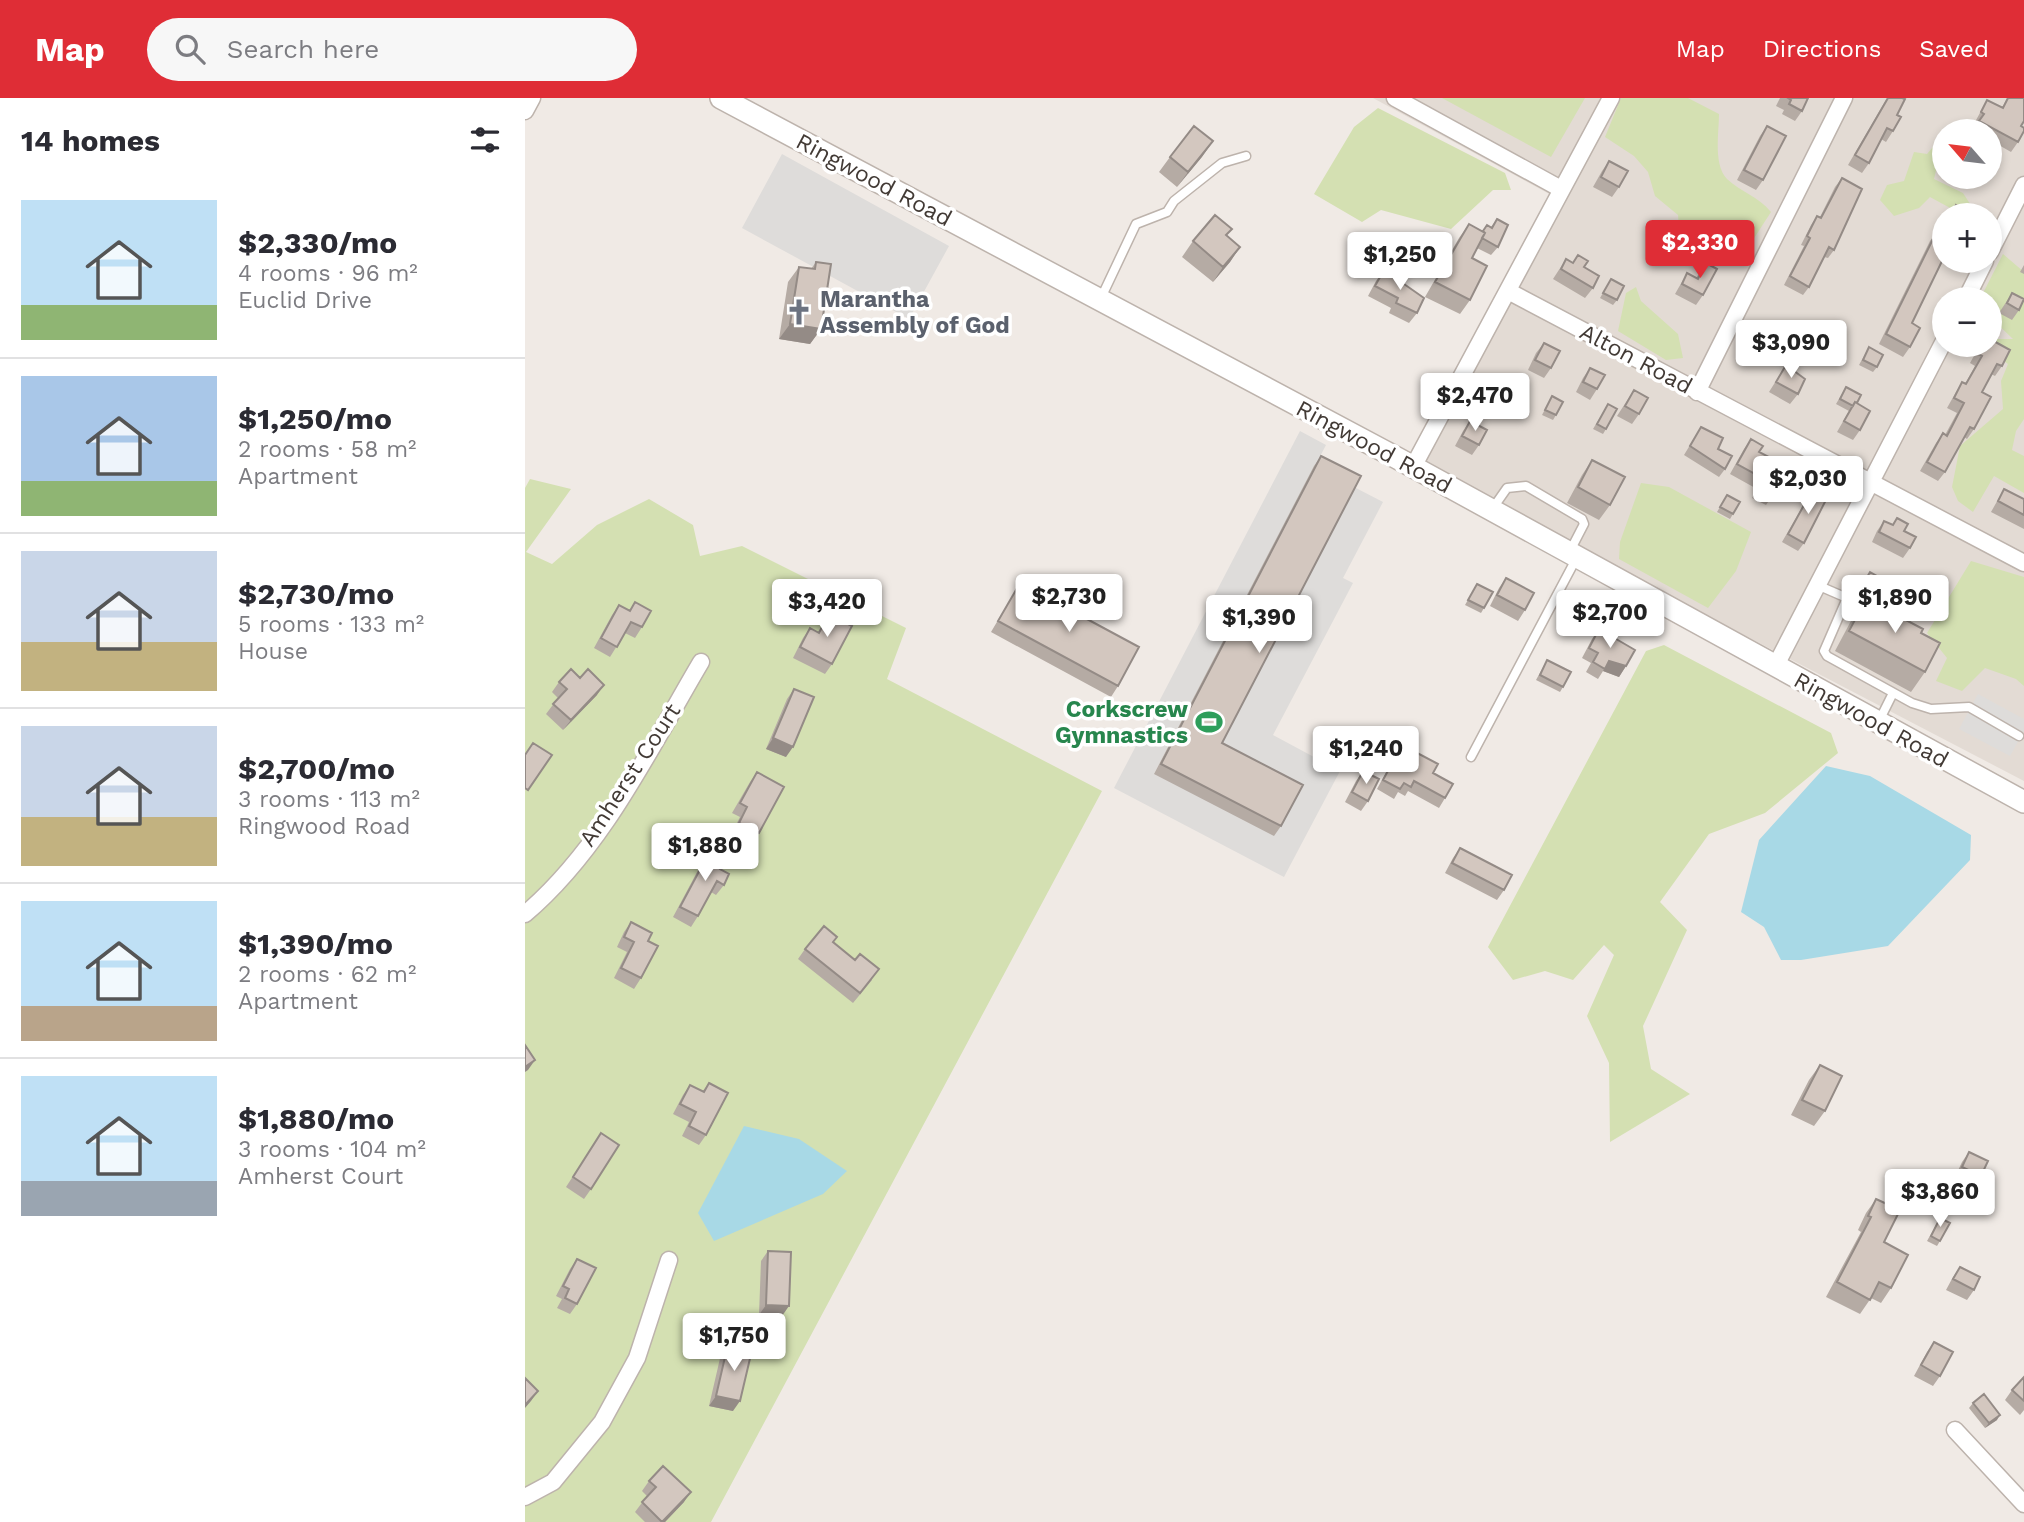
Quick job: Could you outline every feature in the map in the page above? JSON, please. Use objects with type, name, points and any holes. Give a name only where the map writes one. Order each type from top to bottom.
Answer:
[{"type":"street","points":[[525,111],[532,98]]},
{"type":"street","name":"Ringwood Road","points":[[721,98],[1413,467],[2024,802]]},
{"type":"street","points":[[1395,98],[1562,189]]},
{"type":"street","points":[[1413,467],[1611,98]]},
{"type":"street","points":[[1697,391],[1845,98]]},
{"type":"street","points":[[2002,228],[2024,185]]},
{"type":"street","name":"Alton Road","points":[[1508,291],[2024,563]]},
{"type":"street","points":[[1775,667],[1936,357]]},
{"type":"street","name":"Amherst Court","points":[[525,914],[546,896],[606,821],[701,662]]},
{"type":"street","points":[[525,1497],[553,1482],[602,1422],[637,1358],[669,1260]]},
{"type":"street","points":[[1955,1430],[2024,1504]]},
{"type":"lane","points":[[1099,300],[1136,224],[1167,212],[1174,201],[1222,163],[1246,156]]},
{"type":"lane","points":[[1471,757],[1573,556],[1584,524],[1581,519],[1526,486],[1507,488],[1491,510]]},
{"type":"lane","points":[[1817,585],[1847,598],[1824,651],[1827,656],[1893,693],[1931,709],[1969,708],[2019,736]]},
{"type":"lane","points":[[1878,723],[1893,693]]},
{"type":"shaded area","points":[[1373,98],[2024,98],[2024,781],[1422,467],[1564,202]]},
{"type":"shaded area","points":[[782,154],[949,246],[909,319],[742,228]]},
{"type":"shaded area","points":[[1300,431],[1326,445],[1154,774],[1215,753],[1354,487],[1383,502],[1343,578],[1353,583],[1273,735],[1340,771],[1284,877],[1114,788]]},
{"type":"shaded area","points":[[1978,694],[2024,719],[2024,731],[2010,756],[1959,729]]},
{"type":"green space","points":[[1442,98],[1585,98],[1551,157]]},
{"type":"green space","points":[[1621,98],[1688,98],[1719,114],[1718,148],[1723,173],[1727,179],[1771,212],[1738,263],[1699,256],[1680,239],[1678,215],[1655,196],[1648,172],[1634,156],[1605,137]]},
{"type":"green space","points":[[1378,108],[1505,173],[1511,190],[1493,190],[1451,229],[1381,210],[1362,222],[1314,194],[1354,127]]},
{"type":"green space","points":[[1932,148],[1932,189],[1955,189],[1963,193],[1970,203],[1941,203],[1930,197],[1919,208],[1894,216],[1880,200],[1887,185],[1904,181],[1914,152],[1927,154]]},
{"type":"green space","points":[[2003,254],[2024,272],[2024,419],[2016,431],[2012,450],[2024,456],[2024,493],[1994,476],[1973,512],[1958,501],[1952,487],[1960,446],[2003,409],[2001,381],[2008,364],[1998,357],[2002,357],[2002,339],[2013,339],[2002,328],[2002,287],[1986,287],[1993,273],[2002,273]]},
{"type":"green space","points":[[1636,287],[1641,301],[1678,334],[1683,358],[1666,360],[1618,331],[1626,293]]},
{"type":"green space","points":[[530,479],[571,489],[526,552],[552,564],[597,525],[649,499],[693,525],[700,556],[742,546],[906,628],[887,679],[1102,791],[711,1522],[525,1522],[525,488]]},
{"type":"green space","points":[[1641,483],[1669,487],[1751,532],[1736,571],[1708,608],[1619,559],[1620,542]]},
{"type":"green space","points":[[1971,561],[2024,577],[2024,686],[2016,679],[1985,668],[1962,691],[1936,681],[1947,658],[1927,633]]},
{"type":"green space","points":[[1664,645],[1831,733],[1838,753],[1765,813],[1709,834],[1660,902],[1687,930],[1643,1026],[1651,1069],[1690,1094],[1610,1142],[1609,1063],[1587,1016],[1614,955],[1604,945],[1573,980],[1545,971],[1513,980],[1488,947],[1646,651]]},
{"type":"water","points":[[1826,766],[1870,776],[1971,835],[1970,860],[1888,946],[1801,960],[1781,960],[1764,927],[1741,912],[1759,840]]},
{"type":"water","points":[[744,1126],[799,1139],[847,1171],[823,1194],[714,1241],[698,1213]]},
{"type":"building","points":[[1788,98],[1808,98],[1802,111],[1789,104],[1791,100]]},
{"type":"building","points":[[1888,98],[1905,99],[1897,115],[1901,117],[1893,131],[1887,128],[1869,163],[1855,155]]},
{"type":"building","points":[[2008,98],[2024,98],[2024,121],[2021,126],[2024,131],[2018,142],[2002,133],[2002,119],[1980,119],[1987,100],[2003,108]]},
{"type":"building","points":[[1194,126],[1213,141],[1188,172],[1170,157]]},
{"type":"building","points":[[1767,126],[1786,136],[1763,180],[1744,170]]},
{"type":"building","points":[[1609,161],[1628,171],[1619,187],[1601,177]]},
{"type":"building","points":[[1842,178],[1862,189],[1834,250],[1829,247],[1809,287],[1790,276],[1810,238],[1807,236],[1817,216],[1821,218]]},
{"type":"building","points":[[1215,215],[1232,229],[1226,235],[1240,247],[1223,267],[1193,241]]},
{"type":"building","points":[[1497,219],[1508,225],[1498,247],[1482,238],[1487,225],[1492,228]]},
{"type":"building","points":[[1469,224],[1485,233],[1472,258],[1487,266],[1470,300],[1435,282]]},
{"type":"building","points":[[1932,241],[1932,273],[1936,273],[1912,323],[1920,328],[1910,347],[1886,334]]},
{"type":"building","points":[[1578,255],[1588,261],[1584,267],[1599,276],[1593,288],[1561,269],[1566,259],[1573,263]]},
{"type":"building","points":[[816,262],[831,264],[821,329],[790,324],[799,267],[815,269]]},
{"type":"building","points":[[1706,263],[1717,269],[1703,295],[1682,284],[1687,273],[1698,279]]},
{"type":"building","points":[[1384,270],[1424,298],[1417,313],[1396,303],[1398,298],[1375,286]]},
{"type":"building","points":[[1611,279],[1624,286],[1617,300],[1603,293]]},
{"type":"building","points":[[2012,293],[2024,299],[2019,310],[2007,303]]},
{"type":"building","points":[[1544,343],[1560,351],[1551,368],[1535,360]]},
{"type":"building","points":[[2002,346],[2010,350],[2002,366],[1997,364],[1982,392],[1991,397],[1974,429],[1970,427],[1945,472],[1927,462],[1943,433],[1947,436],[1964,403],[1954,398],[1962,382],[1966,384],[1981,357],[2002,357]]},
{"type":"building","points":[[1869,347],[1883,355],[1877,367],[1863,360]]},
{"type":"building","points":[[1786,365],[1805,379],[1798,394],[1776,382]]},
{"type":"building","points":[[1590,368],[1605,375],[1597,389],[1583,382]]},
{"type":"building","points":[[1846,387],[1861,395],[1853,406],[1840,399]]},
{"type":"building","points":[[1634,390],[1648,398],[1639,414],[1625,406]]},
{"type":"building","points":[[1552,396],[1563,402],[1556,415],[1545,410]]},
{"type":"building","points":[[1855,402],[1870,411],[1860,430],[1844,421]]},
{"type":"building","points":[[1608,404],[1617,409],[1606,429],[1597,424]]},
{"type":"building","points":[[1470,421],[1487,430],[1479,445],[1462,436]]},
{"type":"building","points":[[1701,427],[1723,438],[1718,449],[1732,456],[1725,469],[1690,446]]},
{"type":"building","points":[[1751,439],[1763,446],[1759,452],[1788,467],[1773,495],[1760,488],[1764,479],[1737,464]]},
{"type":"building","points":[[1321,456],[1361,476],[1222,743],[1303,785],[1281,826],[1161,764]]},
{"type":"building","points":[[1592,460],[1625,477],[1610,505],[1578,487]]},
{"type":"building","points":[[1818,488],[1829,494],[1804,543],[1788,534],[1809,496],[1813,497]]},
{"type":"building","points":[[2004,489],[2024,499],[2024,515],[1998,501]]},
{"type":"building","points":[[1727,495],[1740,502],[1733,514],[1720,507]]},
{"type":"building","points":[[1897,518],[1908,524],[1904,531],[1916,537],[1910,548],[1879,532],[1884,521],[1893,525]]},
{"type":"building","points":[[1870,572],[1882,579],[1877,591],[1863,584]]},
{"type":"building","points":[[1506,578],[1534,593],[1525,610],[1497,595]]},
{"type":"building","points":[[1020,583],[1139,647],[1118,686],[998,621]]},
{"type":"building","points":[[1477,584],[1493,592],[1484,608],[1468,600]]},
{"type":"building","points":[[1866,599],[1923,629],[1921,633],[1940,643],[1925,672],[1849,631]]},
{"type":"building","points":[[635,602],[651,611],[642,627],[631,622],[617,647],[601,638],[619,605],[630,611]]},
{"type":"building","points":[[829,614],[852,626],[832,664],[800,647],[810,628],[819,633]]},
{"type":"building","points":[[1599,629],[1635,650],[1626,666],[1609,661],[1605,669],[1593,662],[1598,653],[1589,648]]},
{"type":"building","points":[[1547,660],[1571,672],[1563,687],[1540,675]]},
{"type":"building","points":[[571,669],[580,678],[588,669],[604,685],[571,720],[553,704],[567,689],[559,682]]},
{"type":"building","points":[[794,689],[814,697],[793,747],[773,738]]},
{"type":"building","points":[[533,743],[552,755],[528,790],[525,788],[525,755]]},
{"type":"building","points":[[1402,745],[1438,764],[1433,773],[1453,784],[1445,798],[1414,781],[1411,787],[1404,783],[1400,789],[1383,780]]},
{"type":"building","points":[[1363,771],[1379,779],[1368,801],[1352,792]]},
{"type":"building","points":[[757,772],[784,787],[759,833],[739,823],[747,807],[740,803]]},
{"type":"building","points":[[1460,848],[1512,875],[1504,890],[1452,863]]},
{"type":"building","points":[[711,849],[726,857],[720,869],[729,874],[724,885],[717,881],[698,916],[680,907]]},
{"type":"building","points":[[631,922],[652,933],[648,941],[658,946],[641,978],[621,968],[634,942],[624,937]]},
{"type":"building","points":[[824,926],[837,937],[833,942],[855,960],[860,954],[879,969],[860,993],[805,949]]},
{"type":"building","points":[[525,1045],[535,1060],[525,1067]]},
{"type":"building","points":[[1820,1065],[1842,1076],[1825,1111],[1802,1100]]},
{"type":"building","points":[[709,1083],[728,1093],[706,1135],[689,1126],[696,1112],[680,1104],[690,1085],[704,1092]]},
{"type":"building","points":[[601,1133],[619,1145],[591,1189],[573,1177]]},
{"type":"building","points":[[1969,1152],[1988,1161],[1981,1176],[1962,1167]]},
{"type":"building","points":[[1876,1199],[1900,1210],[1884,1242],[1908,1255],[1891,1288],[1879,1282],[1870,1300],[1837,1282],[1871,1217],[1868,1216]]},
{"type":"building","points":[[1940,1218],[1950,1223],[1940,1241],[1931,1236]]},
{"type":"building","points":[[768,1251],[791,1252],[789,1306],[766,1305]]},
{"type":"building","points":[[577,1259],[596,1268],[577,1304],[565,1298],[569,1289],[563,1286]]},
{"type":"building","points":[[1960,1267],[1980,1277],[1974,1290],[1953,1279]]},
{"type":"building","points":[[1934,1342],[1953,1352],[1940,1376],[1921,1365]]},
{"type":"building","points":[[728,1344],[752,1350],[740,1401],[716,1396]]},
{"type":"building","points":[[2024,1377],[2024,1401],[2012,1390]]},
{"type":"building","points":[[525,1378],[538,1391],[525,1405]]},
{"type":"building","points":[[1984,1394],[2000,1415],[1989,1423],[1973,1403]]},
{"type":"building","points":[[663,1466],[691,1492],[662,1522],[642,1502],[656,1487],[649,1481]]},
{"type":"place","name":"Marantha Assembly of God","points":[[799,312]]},
{"type":"place","name":"Corkscrew Gymnastics","points":[[1209,722]]}]
